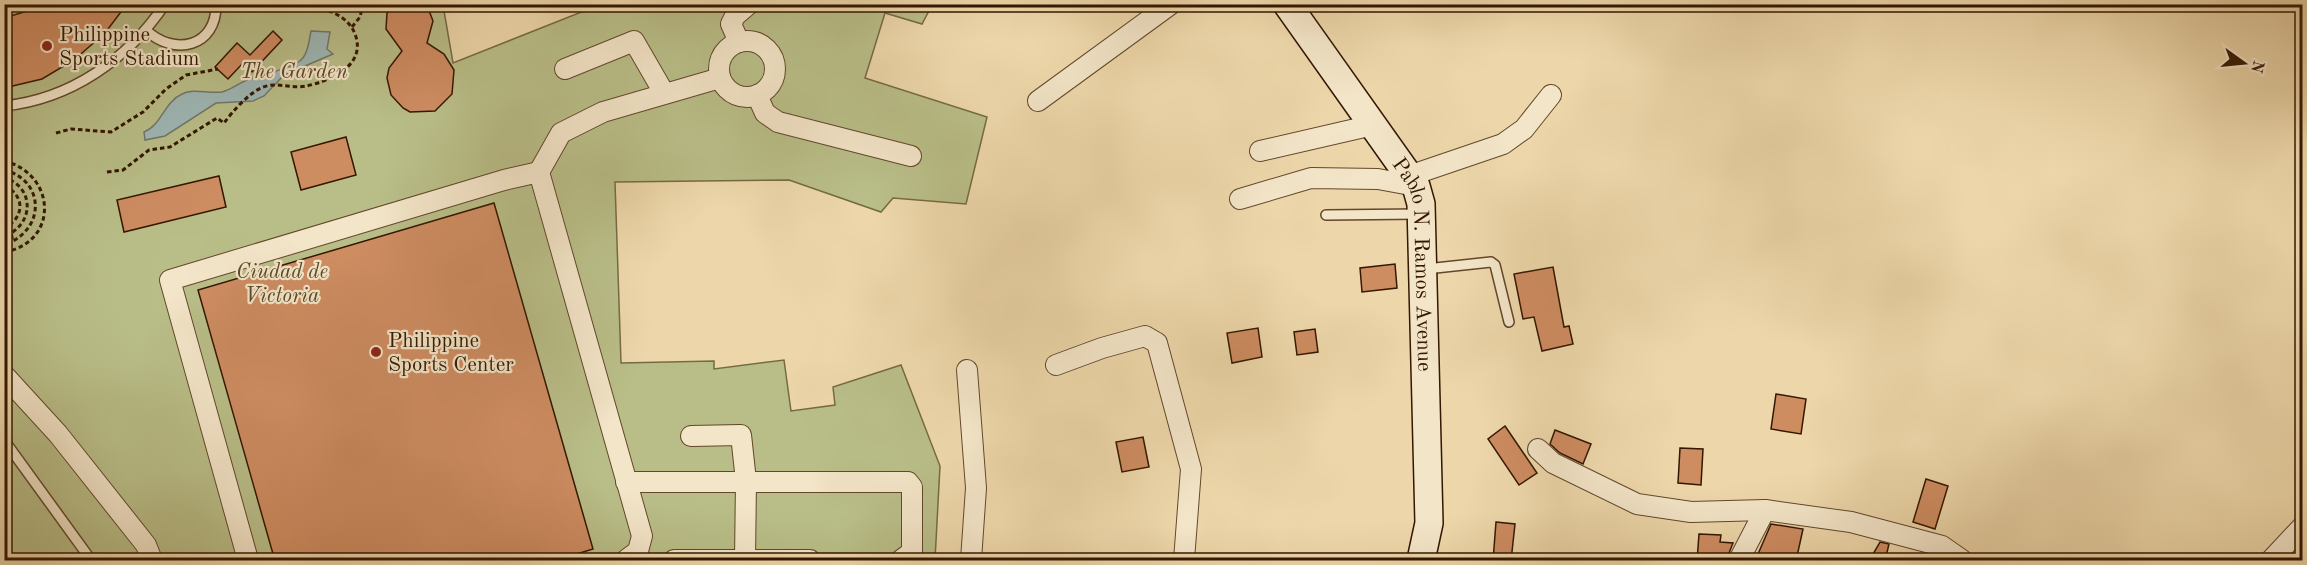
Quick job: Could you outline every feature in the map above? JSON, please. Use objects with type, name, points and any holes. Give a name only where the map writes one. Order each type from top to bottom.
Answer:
[{"type":"street","points":[[739,42],[731,24],[735,16],[749,4]]},
{"type":"street","points":[[1038,101],[1171,4]]},
{"type":"street","name":"Pablo N. Ramos Avenue","points":[[1287,4],[1412,181],[1422,214],[1428,523],[1421,561]]},
{"type":"street","points":[[565,69],[634,40],[664,93]]},
{"type":"street","points":[[739,42],[756,43],[769,53],[773,61],[772,80],[767,88],[757,95],[741,96],[732,93],[720,78],[720,60],[731,46],[739,42]]},
{"type":"street","points":[[626,561],[638,551],[642,536],[539,172],[561,133],[603,112],[720,78]]},
{"type":"street","points":[[757,95],[765,113],[778,122],[911,156]]},
{"type":"street","points":[[1240,199],[1311,178],[1412,181],[1503,144],[1524,129],[1551,95]]},
{"type":"street","points":[[1260,151],[1373,125]]},
{"type":"street","points":[[248,561],[170,280],[504,180],[539,172]]},
{"type":"street","points":[[1056,365],[1102,348],[1145,336],[1157,343],[1191,469],[1184,561]]},
{"type":"street","points":[[967,370],[976,488],[971,561]]},
{"type":"street","points":[[4,375],[58,434],[140,538],[152,561]]},
{"type":"street","points":[[691,436],[741,435],[746,481],[745,560]]},
{"type":"street","points":[[1538,449],[1560,467],[1637,504],[1691,512],[1765,510],[1851,522],[1942,546],[1962,561]]},
{"type":"street","points":[[626,482],[908,482],[912,488],[912,552],[901,561]]},
{"type":"street","points":[[1739,561],[1765,510]]},
{"type":"street","points":[[2271,561],[2302,527]]},
{"type":"street","points":[[674,560],[810,561]]},
{"type":"lane","points":[[4,105],[49,98],[87,80],[119,57],[146,30],[165,4]]},
{"type":"lane","points":[[146,30],[164,44],[186,46],[200,40],[210,29],[216,15],[216,4]]},
{"type":"lane","points":[[1326,215],[1422,214]]},
{"type":"lane","points":[[1423,269],[1491,262],[1495,265],[1509,322]]},
{"type":"lane","points":[[4,440],[91,561]]},
{"type":"path","points":[[252,12],[254,4]]},
{"type":"path","points":[[107,172],[123,170],[149,150],[170,147],[209,121],[217,118],[224,123],[259,89],[274,84],[306,86],[346,70],[355,60],[358,48],[352,27],[342,18],[320,6],[302,4]]},
{"type":"path","points":[[352,27],[360,17],[363,4]]},
{"type":"path","points":[[56,133],[71,129],[111,132],[144,112],[166,89],[186,75],[218,69]]},
{"type":"path","points":[[4,161],[23,168],[34,177],[43,196],[42,222],[27,243],[6,252],[4,241]]},
{"type":"path","points":[[4,170],[25,181],[33,192],[36,212],[28,230],[13,241],[11,233],[26,218],[28,208],[24,191],[11,180],[4,178]]},
{"type":"path","points":[[25,181],[34,177]]},
{"type":"path","points":[[4,186],[17,195],[20,202],[19,216],[8,226]]},
{"type":"path","points":[[19,216],[26,218]]},
{"type":"green space","name":"Ciudad de Victoria","points":[[4,5],[443,5],[453,63],[599,5],[932,5],[922,24],[885,13],[865,78],[987,117],[966,204],[893,198],[881,212],[789,180],[615,182],[621,363],[714,361],[714,369],[784,360],[791,411],[835,405],[833,387],[901,365],[940,466],[935,560],[5,560]]},
{"type":"water","points":[[311,31],[330,32],[327,49],[333,54],[284,75],[264,96],[253,101],[216,103],[165,136],[145,140],[144,132],[155,125],[171,102],[182,94],[191,91],[222,92],[247,80],[300,61],[309,43]]},
{"type":"building","name":"Philippine Sports Stadium","points":[[37,4],[127,4],[105,33],[74,60],[42,79],[4,88],[4,18],[27,11]]},
{"type":"building","points":[[395,4],[424,4],[428,8],[433,21],[427,43],[444,54],[454,70],[452,94],[435,111],[410,112],[391,95],[387,78],[389,68],[402,51],[386,29],[387,13]]},
{"type":"building","points":[[273,31],[282,40],[252,72],[243,63],[228,79],[215,67],[237,43],[250,55]]},
{"type":"building","points":[[346,137],[356,175],[301,190],[291,152]]},
{"type":"building","points":[[219,176],[226,207],[124,232],[117,200]]},
{"type":"building","name":"Philippine Sports Center","points":[[494,203],[593,549],[554,561],[275,561],[198,290]]},
{"type":"building","points":[[1395,264],[1397,288],[1362,292],[1360,268]]},
{"type":"building","points":[[1553,267],[1564,327],[1569,326],[1573,344],[1542,351],[1534,317],[1523,319],[1514,274]]},
{"type":"building","points":[[1258,328],[1262,357],[1232,363],[1227,333]]},
{"type":"building","points":[[1315,329],[1318,352],[1297,355],[1294,332]]},
{"type":"building","points":[[1776,394],[1806,399],[1801,434],[1771,429]]},
{"type":"building","points":[[1505,426],[1537,473],[1519,485],[1488,439]]},
{"type":"building","points":[[1555,430],[1591,444],[1583,464],[1560,453],[1550,444]]},
{"type":"building","points":[[1143,437],[1149,467],[1122,472],[1116,442]]},
{"type":"building","points":[[1680,448],[1703,449],[1701,485],[1678,483]]},
{"type":"building","points":[[1926,479],[1948,486],[1935,529],[1913,522]]},
{"type":"building","points":[[1496,522],[1515,524],[1511,561],[1493,561]]},
{"type":"building","points":[[1771,524],[1803,529],[1796,561],[1755,561]]},
{"type":"building","points":[[1699,534],[1721,535],[1720,542],[1733,543],[1727,558],[1697,561]]},
{"type":"building","points":[[1880,542],[1889,544],[1885,561],[1869,561]]},
{"type":"place","name":"Philippine Sports Stadium","points":[[47,46]]},
{"type":"place","name":"Philippine Sports Center","points":[[376,352]]},
{"type":"park label","name":"The Garden","points":[[294,71]]}]
